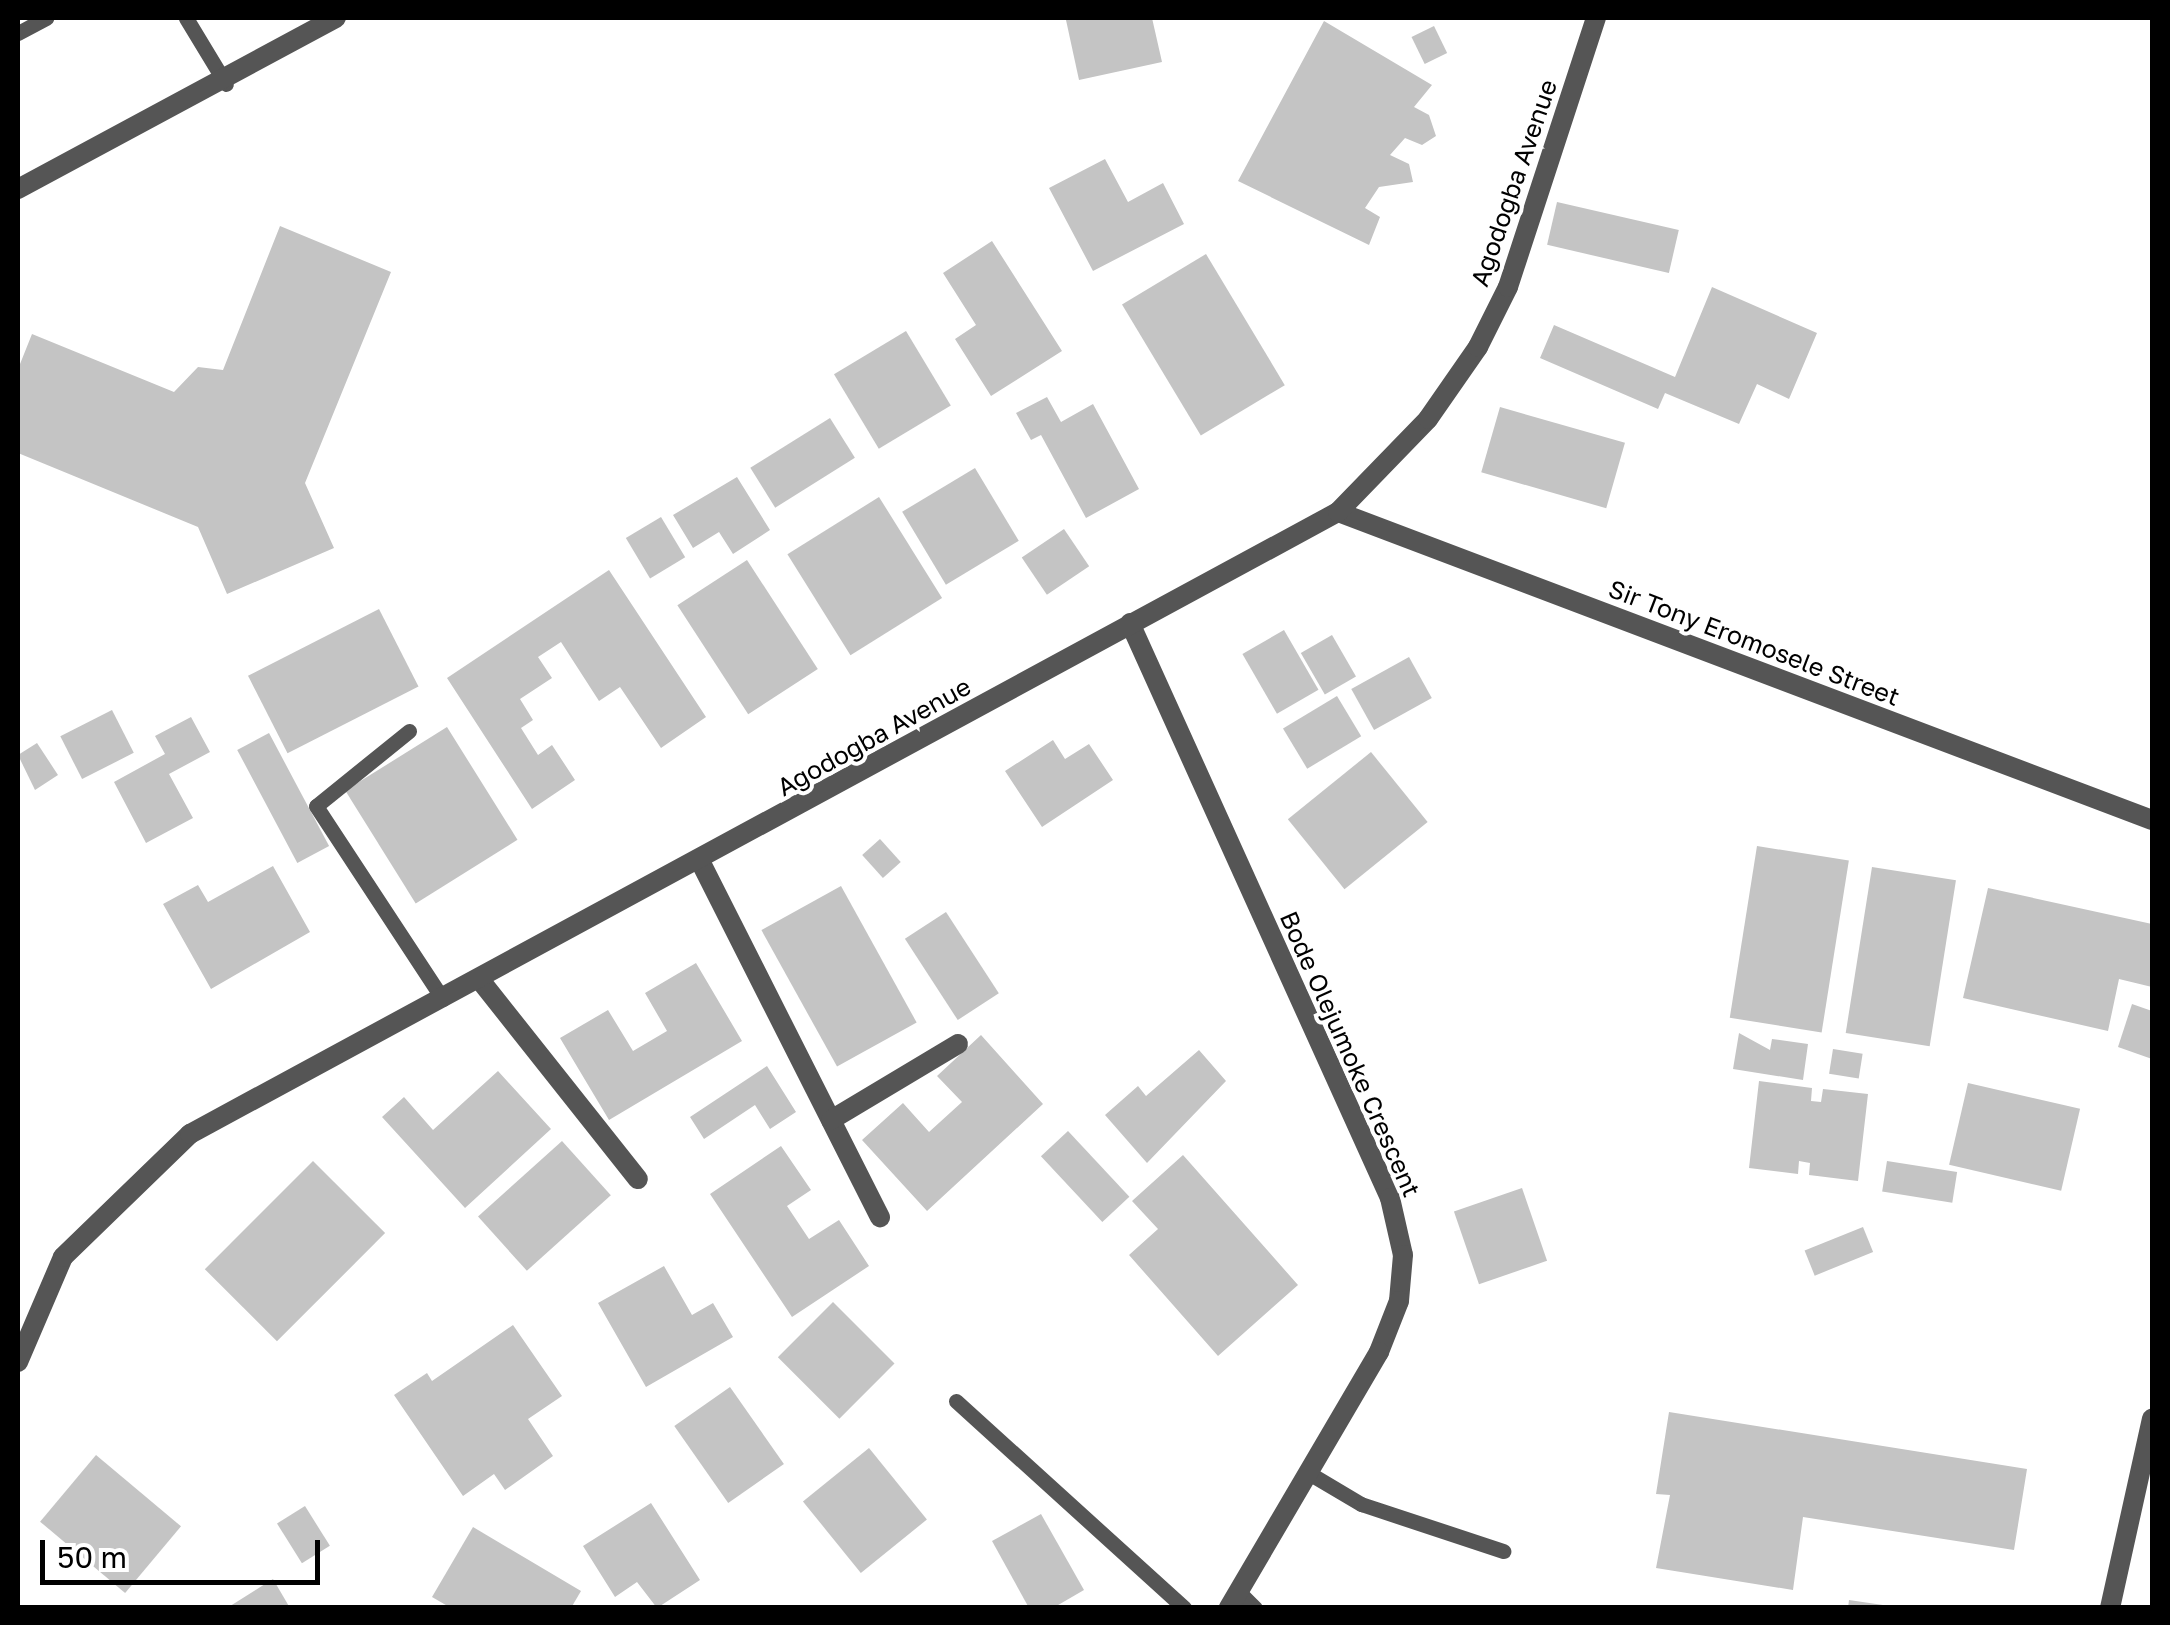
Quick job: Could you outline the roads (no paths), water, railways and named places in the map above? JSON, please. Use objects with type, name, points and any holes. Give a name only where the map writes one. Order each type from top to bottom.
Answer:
[{"type":"street","points":[[18,189],[226,84],[336,18]]},
{"type":"street","name":"Agodogba Avenue","points":[[18,1362],[63,1257],[147,1166],[443,999],[701,864],[1130,623],[1338,512],[1428,418],[1478,347],[1508,287],[1596,18]]},
{"type":"street","name":"Sir Tony Eromosele Street","points":[[1338,512],[2152,820]]},
{"type":"street","name":"Bode Olejumoke Crescent","points":[[1130,623],[1390,1198],[1403,1256],[1399,1301],[1379,1352],[1234,1600]]},
{"type":"street","points":[[701,864],[880,1216]]},
{"type":"street","points":[[480,980],[638,1179]]},
{"type":"street","points":[[831,1120],[958,1044]]},
{"type":"street","points":[[2110,1608],[2152,1420]]},
{"type":"lane","points":[[18,33],[46,18]]},
{"type":"lane","points":[[186,18],[226,84]]},
{"type":"lane","points":[[409,730],[316,806],[443,999]]},
{"type":"lane","points":[[956,1401],[1184,1608]]},
{"type":"lane","points":[[1308,1472],[1361,1504],[1503,1552]]},
{"type":"lane","points":[[1234,1600],[1255,1608]]}]
